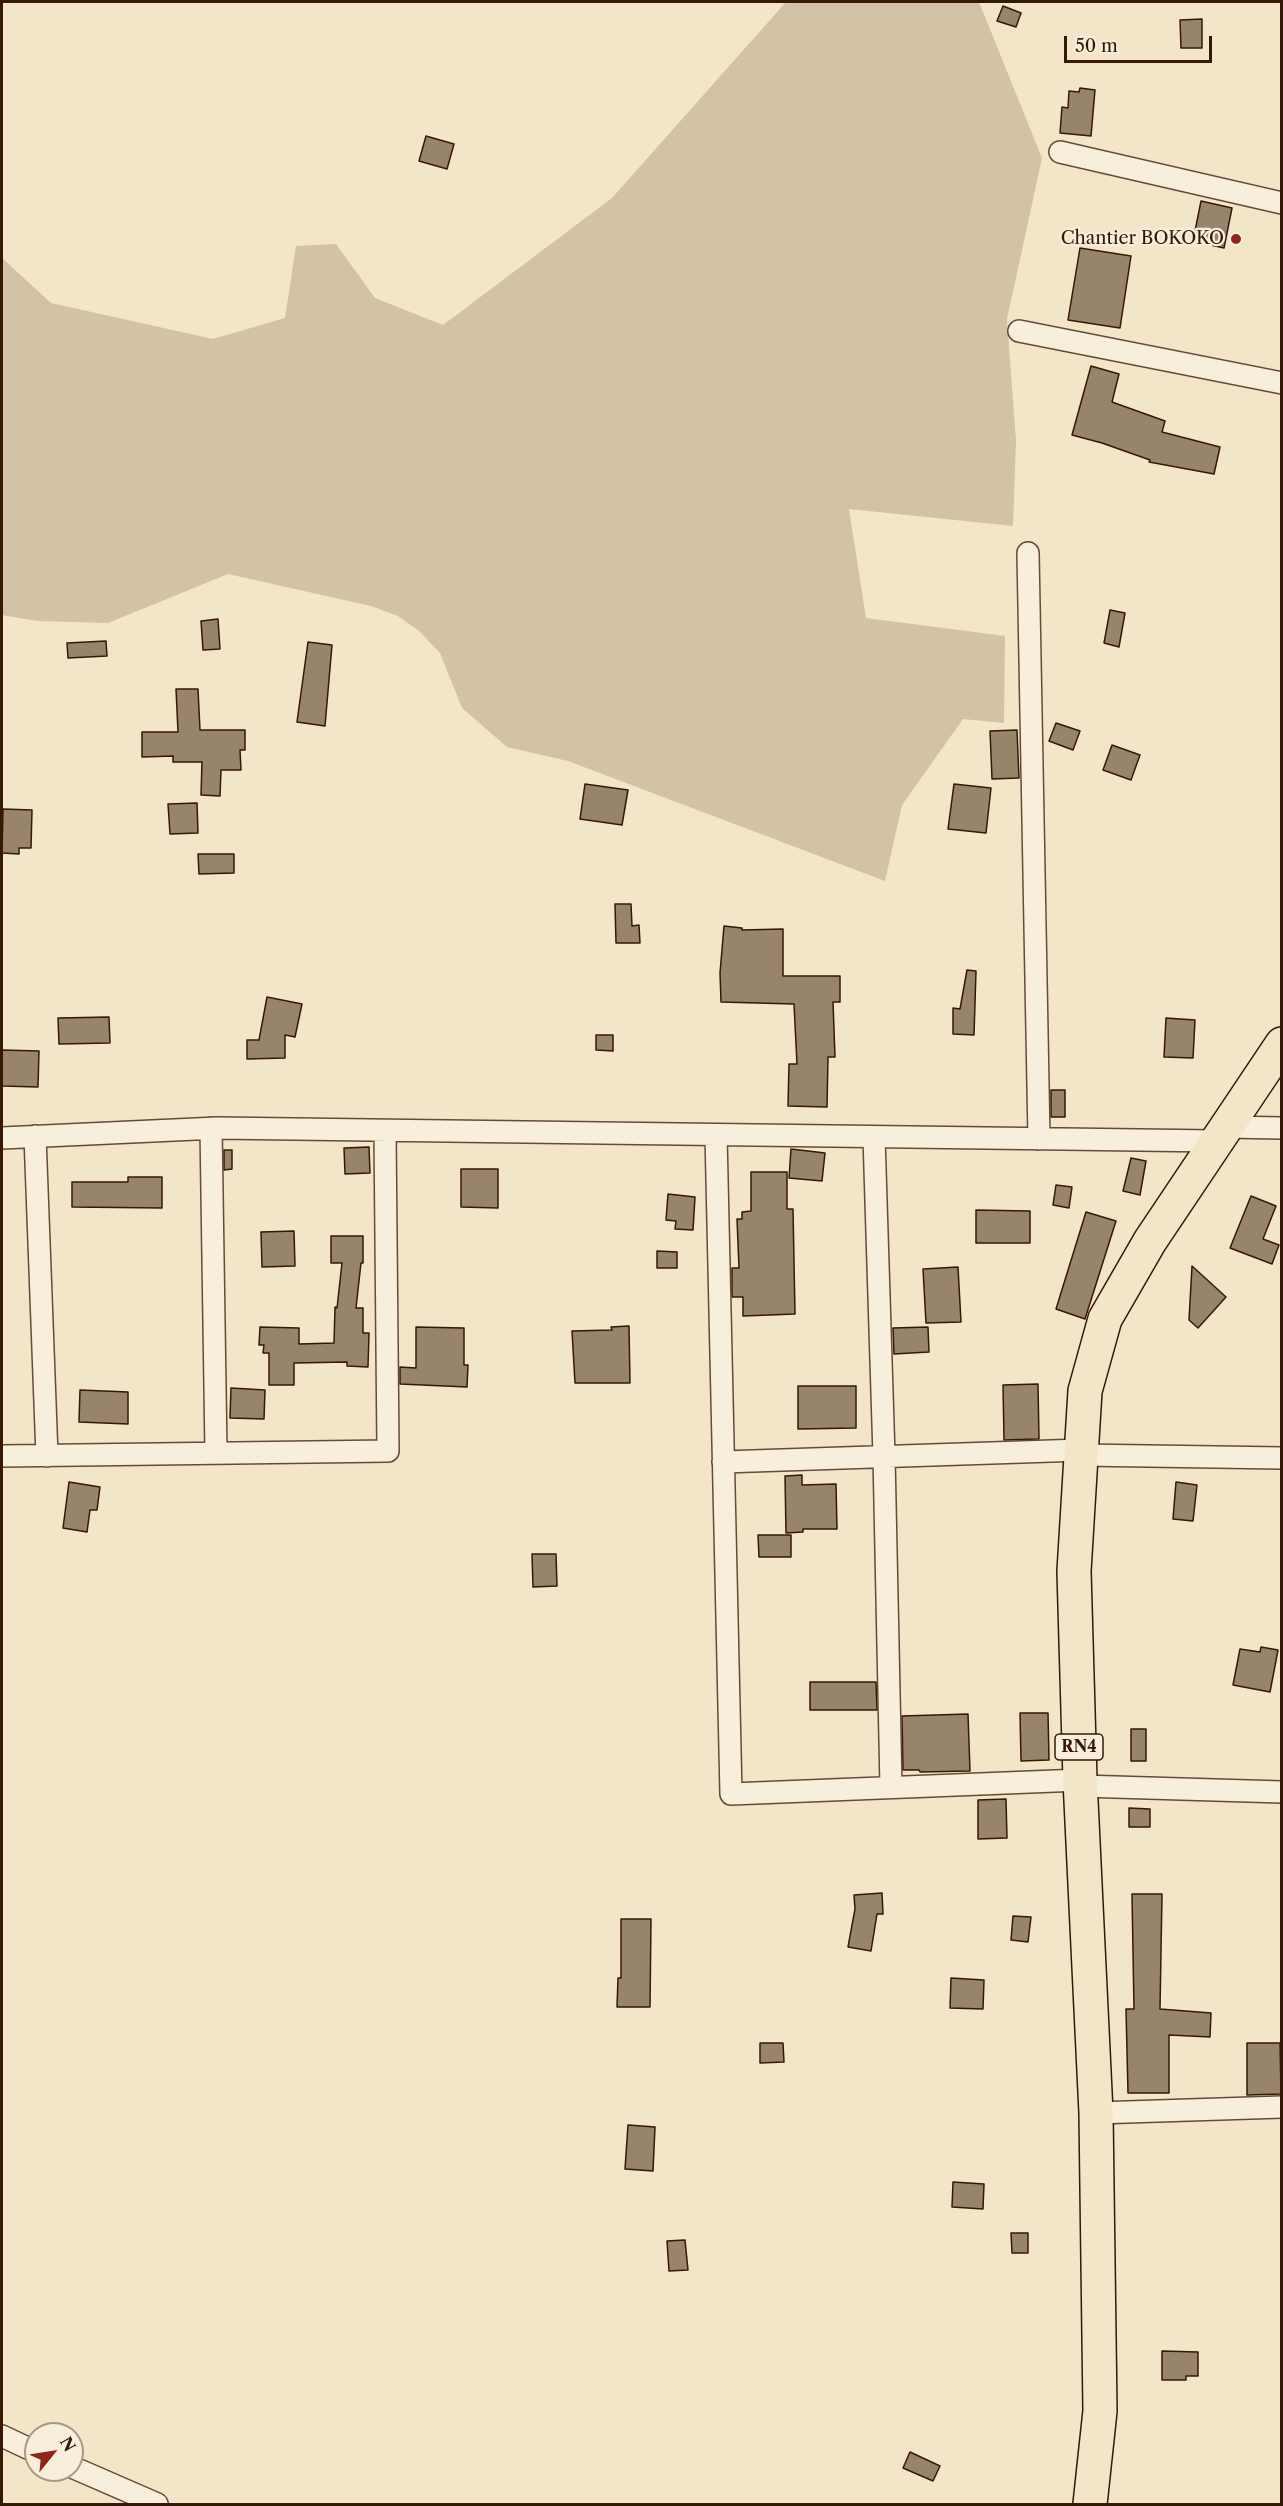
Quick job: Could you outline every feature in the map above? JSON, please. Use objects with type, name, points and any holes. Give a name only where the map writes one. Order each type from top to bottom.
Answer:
[{"type":"highway","name":"RN4","points":[[1090,2505],[1100,2411],[1096,2113],[1074,1571],[1085,1391],[1106,1319],[1150,1241],[1281,1044]]},
{"type":"street","points":[[1059,153],[1281,203]]},
{"type":"street","points":[[1019,331],[1281,383]]},
{"type":"street","points":[[1028,553],[1039,1139]]},
{"type":"street","points":[[2,1138],[211,1128],[1039,1139],[1221,1134],[1281,1128]]},
{"type":"street","points":[[211,1128],[216,1453]]},
{"type":"street","points":[[2,1456],[388,1451],[385,1131]]},
{"type":"street","points":[[716,1135],[731,1794],[891,1787],[1081,1783],[1281,1792]]},
{"type":"street","points":[[35,1136],[47,1456]]},
{"type":"street","points":[[874,1137],[891,1787]]},
{"type":"street","points":[[723,1462],[1081,1452],[1281,1458]]},
{"type":"street","points":[[1096,2113],[1281,2107]]},
{"type":"street","points":[[2,2436],[24,2446]]},
{"type":"street","points":[[84,2472],[157,2505]]},
{"type":"shaded area","points":[[786,2],[979,2],[1042,158],[1007,319],[1016,441],[1013,526],[849,509],[866,618],[1005,636],[1004,723],[963,719],[902,805],[885,881],[568,761],[507,747],[462,708],[440,653],[419,631],[398,616],[371,606],[228,574],[108,623],[37,621],[2,615],[2,258],[51,303],[213,339],[285,318],[296,246],[336,244],[375,298],[443,325],[612,198]]},
{"type":"building","points":[[1003,6],[1021,13],[1016,27],[997,21]]},
{"type":"building","points":[[1202,19],[1202,48],[1181,48],[1180,20]]},
{"type":"building","points":[[1080,88],[1095,90],[1091,136],[1060,133],[1062,107],[1068,108],[1069,91],[1079,92]]},
{"type":"building","points":[[426,136],[454,144],[447,169],[419,161]]},
{"type":"building","points":[[1201,201],[1232,208],[1224,248],[1193,241]]},
{"type":"building","points":[[1080,248],[1131,256],[1120,328],[1068,320]]},
{"type":"building","points":[[1091,366],[1119,374],[1112,402],[1165,421],[1162,432],[1220,447],[1214,474],[1149,462],[1150,460],[1102,443],[1072,435]]},
{"type":"building","points":[[1110,610],[1125,613],[1119,647],[1104,643]]},
{"type":"building","points":[[218,619],[220,649],[203,650],[201,621]]},
{"type":"building","points":[[106,641],[107,656],[68,658],[67,643]]},
{"type":"building","points":[[308,642],[332,645],[325,726],[297,722]]},
{"type":"building","points":[[176,689],[198,689],[200,730],[245,730],[245,750],[240,750],[241,770],[221,770],[220,796],[201,795],[202,762],[173,762],[173,756],[142,757],[142,732],[178,732]]},
{"type":"building","points":[[1056,723],[1080,731],[1073,750],[1049,741]]},
{"type":"building","points":[[1017,730],[1019,778],[992,779],[990,731]]},
{"type":"building","points":[[1112,745],[1140,755],[1131,780],[1103,770]]},
{"type":"building","points":[[585,784],[628,790],[622,825],[580,819]]},
{"type":"building","points":[[954,784],[991,788],[986,833],[948,829]]},
{"type":"building","points":[[197,803],[198,833],[170,834],[168,804]]},
{"type":"building","points":[[3,809],[32,810],[31,848],[19,848],[19,854],[2,853]]},
{"type":"building","points":[[198,854],[234,854],[234,873],[199,874]]},
{"type":"building","points":[[615,904],[631,904],[632,926],[639,925],[640,943],[616,943]]},
{"type":"building","points":[[724,926],[742,928],[742,930],[783,929],[783,976],[840,976],[840,1002],[833,1002],[835,1057],[828,1057],[827,1107],[788,1106],[789,1064],[797,1064],[794,1004],[721,1002],[720,973]]},
{"type":"building","points":[[967,970],[976,971],[974,1035],[953,1034],[953,1008],[960,1009]]},
{"type":"building","points":[[267,997],[302,1004],[295,1037],[285,1035],[285,1058],[247,1059],[247,1040],[259,1040]]},
{"type":"building","points":[[109,1017],[110,1043],[59,1044],[58,1018]]},
{"type":"building","points":[[1166,1018],[1195,1020],[1193,1058],[1164,1057]]},
{"type":"building","points":[[596,1035],[613,1035],[613,1051],[596,1050]]},
{"type":"building","points":[[2,1050],[39,1051],[38,1087],[2,1086]]},
{"type":"building","points":[[1051,1090],[1065,1090],[1065,1117],[1051,1117]]},
{"type":"building","points":[[369,1147],[370,1173],[345,1174],[344,1148]]},
{"type":"building","points":[[791,1149],[825,1153],[822,1181],[789,1178]]},
{"type":"building","points":[[224,1150],[232,1150],[232,1169],[224,1170]]},
{"type":"building","points":[[1131,1158],[1146,1161],[1140,1195],[1123,1191]]},
{"type":"building","points":[[461,1169],[498,1169],[498,1208],[461,1207]]},
{"type":"building","points":[[751,1172],[787,1172],[787,1209],[793,1209],[795,1314],[743,1316],[743,1297],[732,1297],[732,1268],[739,1268],[737,1219],[742,1219],[742,1212],[751,1211]]},
{"type":"building","points":[[128,1177],[162,1177],[162,1208],[72,1207],[72,1182],[128,1182]]},
{"type":"building","points":[[1056,1185],[1072,1187],[1069,1208],[1053,1205]]},
{"type":"building","points":[[668,1194],[695,1197],[693,1230],[675,1229],[676,1221],[666,1220]]},
{"type":"building","points":[[1251,1196],[1276,1206],[1263,1239],[1279,1245],[1272,1264],[1230,1248]]},
{"type":"building","points":[[976,1210],[1030,1211],[1030,1243],[976,1243]]},
{"type":"building","points":[[1086,1212],[1116,1221],[1085,1319],[1056,1309]]},
{"type":"building","points":[[294,1231],[295,1266],[262,1267],[261,1232]]},
{"type":"building","points":[[331,1236],[363,1236],[363,1263],[361,1263],[356,1308],[363,1308],[363,1333],[369,1333],[368,1367],[347,1366],[347,1362],[294,1363],[294,1385],[269,1385],[269,1353],[263,1353],[264,1345],[259,1345],[260,1327],[299,1328],[299,1344],[334,1343],[335,1307],[337,1308],[342,1263],[331,1263]]},
{"type":"building","points":[[657,1251],[677,1252],[677,1268],[657,1268]]},
{"type":"building","points":[[1192,1266],[1226,1297],[1198,1328],[1189,1320]]},
{"type":"building","points":[[958,1267],[961,1322],[926,1323],[923,1269]]},
{"type":"building","points":[[629,1326],[630,1383],[575,1383],[572,1331],[612,1330],[611,1327]]},
{"type":"building","points":[[416,1327],[464,1328],[464,1365],[468,1365],[467,1387],[400,1384],[400,1367],[416,1368]]},
{"type":"building","points":[[928,1327],[929,1352],[894,1354],[893,1328]]},
{"type":"building","points":[[1038,1384],[1039,1439],[1004,1440],[1003,1385]]},
{"type":"building","points":[[798,1386],[856,1386],[856,1428],[798,1429]]},
{"type":"building","points":[[231,1388],[265,1390],[264,1419],[230,1418]]},
{"type":"building","points":[[80,1390],[128,1392],[128,1424],[79,1422]]},
{"type":"building","points":[[802,1475],[802,1485],[836,1484],[837,1529],[803,1529],[803,1532],[786,1533],[785,1476]]},
{"type":"building","points":[[69,1482],[100,1487],[97,1510],[90,1510],[87,1532],[63,1528]]},
{"type":"building","points":[[1176,1482],[1197,1485],[1193,1521],[1173,1519]]},
{"type":"building","points":[[758,1535],[791,1535],[791,1557],[759,1557]]},
{"type":"building","points":[[532,1554],[556,1554],[557,1586],[533,1587]]},
{"type":"building","points":[[1261,1647],[1278,1650],[1270,1692],[1233,1685],[1240,1649],[1260,1652]]},
{"type":"building","points":[[810,1682],[876,1682],[877,1710],[810,1710]]},
{"type":"building","points":[[1020,1713],[1048,1713],[1049,1760],[1021,1761]]},
{"type":"building","points":[[968,1714],[970,1771],[903,1770],[902,1716]]},
{"type":"building","points":[[1131,1729],[1146,1729],[1146,1761],[1131,1761]]},
{"type":"building","points":[[1006,1799],[1007,1838],[978,1839],[978,1800]]},
{"type":"building","points":[[1129,1808],[1150,1809],[1150,1827],[1129,1827]]},
{"type":"building","points":[[882,1893],[883,1914],[877,1914],[871,1951],[848,1947],[855,1909],[854,1895]]},
{"type":"building","points":[[1132,1894],[1162,1894],[1160,2009],[1211,2013],[1210,2037],[1169,2035],[1169,2093],[1128,2093],[1126,2009],[1134,2009]]},
{"type":"building","points":[[1013,1916],[1031,1917],[1028,1942],[1011,1940]]},
{"type":"building","points":[[621,1919],[651,1919],[650,2007],[617,2007],[618,1978],[621,1978]]},
{"type":"building","points":[[951,1978],[984,1980],[983,2009],[950,2008]]},
{"type":"building","points":[[760,2043],[783,2043],[784,2062],[760,2063]]},
{"type":"building","points":[[1247,2043],[1280,2043],[1281,2094],[1247,2095]]},
{"type":"building","points":[[628,2125],[655,2127],[653,2171],[625,2169]]},
{"type":"building","points":[[953,2182],[984,2184],[983,2209],[952,2207]]},
{"type":"building","points":[[1011,2233],[1028,2233],[1028,2253],[1012,2253]]},
{"type":"building","points":[[685,2240],[688,2270],[669,2271],[667,2241]]},
{"type":"building","points":[[1162,2351],[1198,2352],[1198,2376],[1186,2376],[1186,2380],[1162,2380]]},
{"type":"building","points":[[910,2452],[940,2466],[933,2481],[903,2468]]},
{"type":"place","name":"Chantier BOKOKO","points":[[1236,239]]}]
